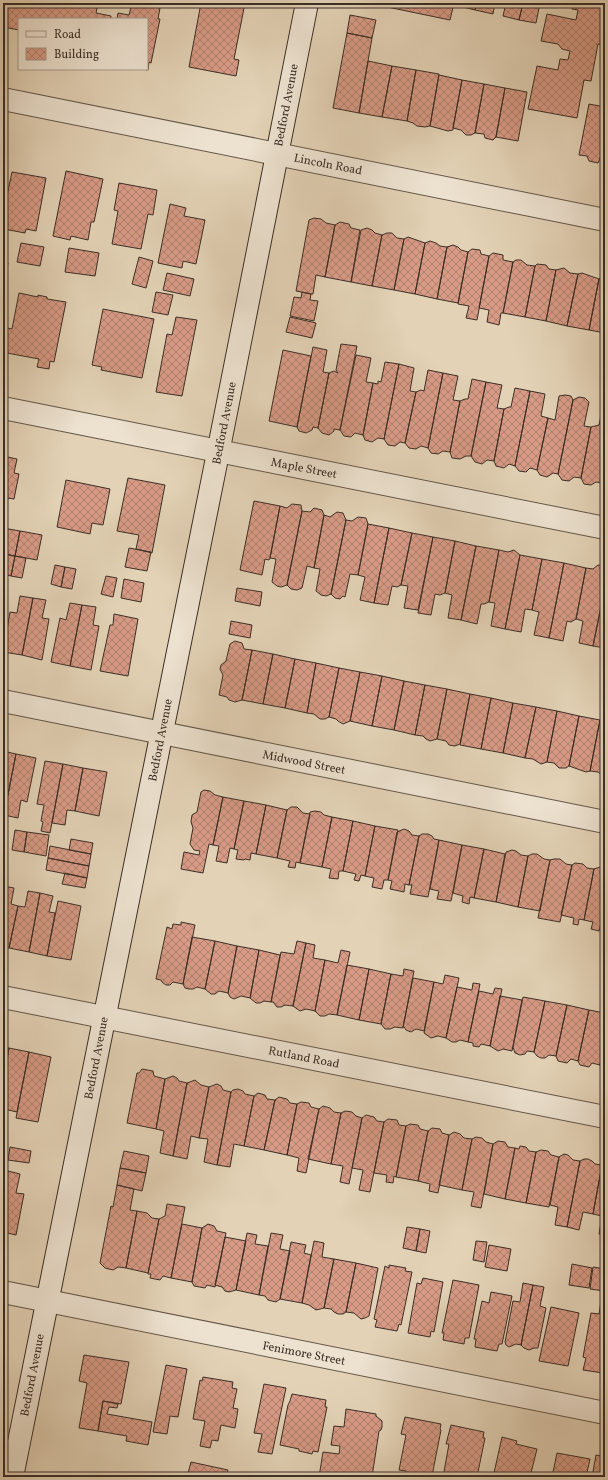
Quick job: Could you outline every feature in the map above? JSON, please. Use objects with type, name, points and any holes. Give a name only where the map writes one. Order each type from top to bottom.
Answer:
[{"type":"street","name":"Bedford Avenue","points":[[12,1477],[219,451],[306,3]]},
{"type":"street","name":"Lincoln Road","points":[[3,99],[605,220]]},
{"type":"street","name":"Maple Street","points":[[3,408],[605,528]]},
{"type":"street","name":"Midwood Street","points":[[3,702],[605,822]]},
{"type":"street","name":"Rutland Road","points":[[3,997],[605,1118]]},
{"type":"street","name":"Fenimore Street","points":[[3,1292],[605,1413]]},
{"type":"building","points":[[3,3],[98,3],[96,13],[111,16],[111,18],[18,18],[18,30],[3,27]]},
{"type":"building","points":[[132,3],[160,8],[158,19],[160,19],[151,63],[149,62],[148,70],[148,18],[117,18],[118,13],[129,15]]},
{"type":"building","points":[[201,3],[245,3],[234,59],[239,60],[236,76],[189,67]]},
{"type":"building","points":[[368,3],[454,3],[450,20]]},
{"type":"building","points":[[460,3],[477,3],[475,10],[459,6]]},
{"type":"building","points":[[477,3],[495,3],[493,14],[475,10]]},
{"type":"building","points":[[506,3],[523,3],[519,20],[503,16]]},
{"type":"building","points":[[523,3],[540,3],[536,23],[519,20]]},
{"type":"building","points":[[573,3],[605,3],[605,45],[598,44],[591,81],[584,80],[577,118],[528,109],[537,66],[558,70],[560,59],[568,60],[570,51],[562,49],[558,44],[541,41],[547,14],[576,20],[578,10],[572,9]]},
{"type":"building","points":[[350,15],[376,20],[372,38],[347,33]]},
{"type":"building","points":[[347,33],[372,38],[359,113],[333,108]]},
{"type":"building","points":[[368,61],[392,66],[382,117],[359,113]]},
{"type":"building","points":[[392,66],[416,70],[407,121],[382,117]]},
{"type":"building","points":[[416,70],[439,74],[430,126],[417,126],[407,121]]},
{"type":"building","points":[[439,75],[462,80],[453,130],[448,131],[430,126]]},
{"type":"building","points":[[462,80],[484,84],[475,133],[471,135],[466,135],[461,130],[453,128]]},
{"type":"building","points":[[484,84],[505,88],[496,137],[493,140],[485,138],[484,134],[475,133]]},
{"type":"building","points":[[505,88],[527,92],[518,141],[496,137]]},
{"type":"building","points":[[589,104],[605,107],[605,136],[598,163],[589,161],[587,156],[579,155]]},
{"type":"building","points":[[605,136],[605,160],[600,159]]},
{"type":"building","points":[[66,171],[103,179],[94,222],[91,222],[88,240],[71,236],[70,240],[53,236]]},
{"type":"building","points":[[12,172],[46,178],[36,231],[26,229],[25,233],[4,229],[6,219],[3,219],[3,190],[8,191]]},
{"type":"building","points":[[119,183],[157,190],[153,215],[148,214],[141,249],[112,244],[118,211],[114,210]]},
{"type":"building","points":[[170,204],[186,208],[184,216],[205,220],[196,264],[183,261],[182,268],[158,263]]},
{"type":"building","points":[[314,218],[321,219],[326,223],[335,225],[325,277],[316,275],[313,294],[311,294],[296,291],[309,220]]},
{"type":"building","points":[[340,222],[349,224],[351,228],[360,230],[351,282],[325,277],[335,225]]},
{"type":"building","points":[[367,228],[382,235],[372,286],[351,282],[361,230]]},
{"type":"building","points":[[392,233],[397,238],[404,239],[394,290],[372,286],[382,235]]},
{"type":"building","points":[[408,237],[425,243],[415,294],[394,290],[404,239]]},
{"type":"building","points":[[430,241],[440,246],[447,247],[437,299],[415,294],[425,243]]},
{"type":"building","points":[[21,243],[44,247],[40,266],[17,262]]},
{"type":"building","points":[[453,245],[468,252],[458,303],[437,299],[447,247]]},
{"type":"building","points":[[69,248],[99,253],[95,276],[65,272]]},
{"type":"building","points":[[472,249],[480,250],[481,254],[489,256],[477,320],[466,318],[469,306],[458,304],[468,252]]},
{"type":"building","points":[[493,253],[503,255],[503,260],[513,262],[503,313],[501,313],[499,325],[487,322],[489,310],[479,308],[489,256]]},
{"type":"building","points":[[139,257],[153,261],[146,288],[132,284]]},
{"type":"building","points":[[516,260],[521,260],[527,265],[535,266],[525,317],[503,313],[513,262]]},
{"type":"building","points":[[3,261],[8,263],[3,288]]},
{"type":"building","points":[[537,264],[546,265],[549,269],[556,270],[546,321],[525,317],[535,266]]},
{"type":"building","points":[[564,268],[570,273],[578,274],[567,326],[546,321],[556,270]]},
{"type":"building","points":[[167,273],[194,279],[190,296],[163,290]]},
{"type":"building","points":[[582,273],[599,279],[589,330],[567,326],[578,274]]},
{"type":"building","points":[[602,276],[605,277],[605,333],[589,330],[599,279]]},
{"type":"building","points":[[156,292],[173,295],[168,315],[152,312]]},
{"type":"building","points":[[302,292],[311,294],[310,300],[318,301],[314,321],[290,316],[294,297],[301,298]]},
{"type":"building","points":[[19,293],[38,297],[38,295],[47,297],[47,299],[66,302],[54,362],[50,361],[49,369],[37,367],[39,359],[7,353],[8,350],[3,349],[3,327],[12,329]]},
{"type":"building","points":[[103,309],[154,319],[142,378],[101,370],[102,367],[92,365]]},
{"type":"building","points":[[176,317],[197,320],[182,396],[156,392],[167,334],[172,335]]},
{"type":"building","points":[[290,317],[316,323],[312,338],[286,332]]},
{"type":"building","points":[[341,344],[357,346],[340,430],[334,429],[334,431],[329,435],[322,433],[318,428],[329,373],[334,371],[338,373],[336,370]]},
{"type":"building","points":[[313,347],[327,350],[323,372],[329,373],[318,428],[313,427],[312,430],[306,433],[299,431],[297,427]]},
{"type":"building","points":[[283,350],[311,356],[297,427],[269,421]]},
{"type":"building","points":[[356,355],[371,358],[366,382],[373,383],[363,435],[355,433],[351,437],[344,436],[340,430]]},
{"type":"building","points":[[385,362],[399,364],[384,439],[378,438],[372,442],[365,440],[363,435],[373,383],[378,384],[378,381],[381,382]]},
{"type":"building","points":[[399,364],[414,368],[410,391],[416,392],[405,443],[400,442],[395,446],[388,445],[384,439]]},
{"type":"building","points":[[428,370],[443,373],[428,448],[421,446],[416,449],[409,448],[405,443],[416,392],[421,390],[424,391]]},
{"type":"building","points":[[443,373],[458,376],[453,400],[460,401],[450,452],[443,451],[438,454],[431,453],[428,448]]},
{"type":"building","points":[[472,379],[486,382],[471,456],[466,456],[460,459],[452,458],[450,452],[460,401],[468,399]]},
{"type":"building","points":[[486,382],[502,385],[497,408],[504,409],[494,461],[487,460],[482,464],[475,462],[471,456]]},
{"type":"building","points":[[515,388],[530,391],[515,466],[509,464],[504,468],[496,466],[494,461],[504,409],[511,407]]},
{"type":"building","points":[[530,391],[545,394],[541,416],[548,418],[537,470],[530,468],[526,472],[519,471],[515,466]]},
{"type":"building","points":[[559,396],[571,396],[573,400],[558,474],[553,473],[547,477],[540,475],[537,470],[548,418],[555,420]]},
{"type":"building","points":[[579,397],[585,398],[589,402],[584,426],[591,427],[581,478],[574,477],[569,481],[562,480],[558,474],[573,400]]},
{"type":"building","points":[[603,405],[605,405],[605,468],[602,483],[596,482],[591,485],[584,484],[581,478],[591,427],[599,425]]},
{"type":"building","points":[[3,456],[17,459],[14,473],[19,474],[14,499],[8,498],[4,518]]},
{"type":"building","points":[[605,468],[605,487],[602,483]]},
{"type":"building","points":[[128,478],[165,485],[152,553],[136,549],[139,535],[117,531]]},
{"type":"building","points":[[66,480],[110,489],[103,525],[92,523],[90,534],[57,527]]},
{"type":"building","points":[[254,501],[280,506],[270,558],[269,560],[265,559],[262,575],[240,570]]},
{"type":"building","points":[[292,504],[301,505],[302,511],[287,585],[281,587],[272,582],[276,559],[270,558],[280,506],[287,508]]},
{"type":"building","points":[[314,508],[322,510],[324,515],[314,568],[307,566],[302,588],[297,590],[291,589],[287,585],[302,511],[310,512]]},
{"type":"building","points":[[337,512],[343,513],[346,520],[331,594],[326,596],[321,595],[316,591],[320,569],[314,568],[324,515],[330,517]]},
{"type":"building","points":[[358,517],[366,518],[368,524],[358,575],[350,574],[345,597],[343,596],[340,599],[335,598],[331,594],[346,520],[352,521]]},
{"type":"building","points":[[368,524],[389,528],[374,603],[360,600],[365,577],[358,575]]},
{"type":"building","points":[[3,528],[20,531],[15,556],[3,554]]},
{"type":"building","points":[[389,528],[412,533],[401,585],[397,587],[392,586],[388,605],[374,603]]},
{"type":"building","points":[[20,531],[42,535],[37,560],[15,556]]},
{"type":"building","points":[[412,533],[433,537],[418,610],[404,608],[408,586],[401,585]]},
{"type":"building","points":[[433,537],[455,541],[445,593],[440,595],[435,594],[431,615],[418,613]]},
{"type":"building","points":[[455,541],[476,546],[461,620],[448,618],[452,595],[445,593]]},
{"type":"building","points":[[476,546],[499,550],[489,602],[481,604],[477,624],[461,620]]},
{"type":"building","points":[[129,548],[151,552],[147,571],[125,567]]},
{"type":"building","points":[[499,550],[508,552],[514,550],[520,555],[505,629],[491,626],[495,603],[489,602]]},
{"type":"building","points":[[5,554],[15,556],[11,576],[3,574]]},
{"type":"building","points":[[520,555],[542,559],[532,610],[525,609],[521,632],[505,629]]},
{"type":"building","points":[[15,556],[26,558],[22,578],[11,576]]},
{"type":"building","points":[[542,559],[564,563],[549,638],[534,635],[539,612],[532,610]]},
{"type":"building","points":[[564,563],[586,568],[576,619],[571,622],[567,621],[563,641],[549,638]]},
{"type":"building","points":[[55,565],[65,567],[61,587],[51,584]]},
{"type":"building","points":[[598,565],[605,566],[605,587],[593,646],[579,643],[583,621],[576,619],[586,568],[593,569]]},
{"type":"building","points":[[65,567],[76,569],[72,589],[61,587]]},
{"type":"building","points":[[106,576],[117,578],[113,597],[101,594]]},
{"type":"building","points":[[124,579],[144,583],[141,602],[121,598]]},
{"type":"building","points":[[605,587],[605,648],[593,646]]},
{"type":"building","points":[[237,588],[262,592],[260,606],[235,601]]},
{"type":"building","points":[[20,596],[33,598],[22,655],[3,652],[10,612],[17,613]]},
{"type":"building","points":[[33,598],[46,600],[42,618],[49,619],[42,660],[22,655]]},
{"type":"building","points":[[70,603],[82,605],[70,666],[51,662],[60,618],[66,620]]},
{"type":"building","points":[[82,605],[96,607],[93,625],[99,626],[91,670],[70,666]]},
{"type":"building","points":[[114,614],[138,619],[128,676],[100,671],[110,625],[113,625]]},
{"type":"building","points":[[231,621],[252,625],[250,638],[229,634]]},
{"type":"building","points":[[235,641],[242,643],[244,649],[252,650],[242,700],[235,702],[229,700],[227,697],[219,695],[223,675],[220,669],[221,665],[226,661],[230,644]]},
{"type":"building","points":[[252,650],[273,654],[263,704],[242,700]]},
{"type":"building","points":[[273,654],[295,659],[285,708],[263,704]]},
{"type":"building","points":[[295,659],[316,663],[307,713],[285,708]]},
{"type":"building","points":[[316,663],[339,668],[329,717],[325,719],[320,719],[314,714],[307,713]]},
{"type":"building","points":[[339,668],[360,672],[350,721],[343,724],[336,719],[329,717]]},
{"type":"building","points":[[360,672],[382,676],[372,726],[350,721]]},
{"type":"building","points":[[382,676],[404,681],[394,730],[372,726]]},
{"type":"building","points":[[404,681],[425,685],[415,735],[394,730]]},
{"type":"building","points":[[425,685],[447,689],[437,739],[430,741],[423,736],[415,735]]},
{"type":"building","points":[[447,689],[470,694],[460,744],[455,746],[449,745],[446,741],[437,739]]},
{"type":"building","points":[[470,694],[491,698],[481,749],[460,745]]},
{"type":"building","points":[[491,698],[513,703],[503,753],[481,749]]},
{"type":"building","points":[[513,703],[536,707],[525,758],[503,753]]},
{"type":"building","points":[[536,707],[557,711],[547,762],[541,764],[533,759],[525,758]]},
{"type":"building","points":[[557,711],[579,716],[569,766],[566,768],[559,768],[554,763],[547,762]]},
{"type":"building","points":[[579,716],[600,720],[590,771],[586,772],[569,766]]},
{"type":"building","points":[[600,720],[605,721],[605,777],[598,772],[590,771]]},
{"type":"building","points":[[3,751],[16,754],[4,815],[3,815]]},
{"type":"building","points":[[16,754],[36,758],[27,802],[21,800],[18,818],[4,815]]},
{"type":"building","points":[[45,761],[63,764],[50,833],[41,831],[44,805],[37,804]]},
{"type":"building","points":[[63,764],[83,768],[75,811],[67,810],[65,825],[52,823]]},
{"type":"building","points":[[83,768],[107,772],[99,816],[75,811]]},
{"type":"building","points":[[204,790],[223,797],[213,845],[209,844],[203,873],[181,869],[184,852],[199,855],[200,851],[194,850],[190,844],[193,828],[191,822],[192,815],[197,812],[201,792]]},
{"type":"building","points":[[223,797],[244,801],[234,849],[230,848],[227,863],[216,861],[219,846],[213,845]]},
{"type":"building","points":[[244,801],[266,805],[256,854],[251,853],[250,860],[236,859],[238,850],[234,849]]},
{"type":"building","points":[[266,805],[287,810],[277,858],[256,854]]},
{"type":"building","points":[[291,807],[297,807],[303,813],[310,814],[300,863],[296,862],[295,868],[288,867],[290,861],[277,858],[287,810]]},
{"type":"building","points":[[315,811],[332,817],[322,867],[300,863],[310,812]]},
{"type":"building","points":[[332,817],[353,821],[343,871],[339,871],[338,879],[329,878],[331,869],[322,867]]},
{"type":"building","points":[[353,821],[375,826],[365,876],[361,875],[359,881],[354,880],[356,874],[343,871]]},
{"type":"building","points":[[375,826],[398,830],[388,880],[384,880],[382,889],[372,887],[374,878],[365,876]]},
{"type":"building","points":[[404,829],[409,831],[412,835],[419,836],[409,885],[405,884],[404,892],[390,889],[392,881],[388,880],[397,832]]},
{"type":"building","points":[[15,830],[27,832],[24,852],[12,850]]},
{"type":"building","points":[[27,832],[49,835],[46,856],[24,852]]},
{"type":"building","points":[[422,834],[428,834],[434,839],[439,840],[428,897],[410,894],[412,885],[409,885],[419,836]]},
{"type":"building","points":[[71,839],[93,843],[91,854],[69,850]]},
{"type":"building","points":[[439,840],[462,845],[451,901],[437,899],[439,891],[430,889]]},
{"type":"building","points":[[462,845],[484,849],[474,898],[470,897],[469,904],[462,902],[463,896],[453,893]]},
{"type":"building","points":[[50,846],[91,854],[89,866],[48,858]]},
{"type":"building","points":[[484,849],[505,854],[496,902],[474,898]]},
{"type":"building","points":[[512,850],[521,855],[528,856],[518,907],[496,902],[506,852]]},
{"type":"building","points":[[537,854],[544,859],[550,860],[540,911],[518,907],[528,856]]},
{"type":"building","points":[[48,858],[89,866],[87,878],[46,870]]},
{"type":"building","points":[[560,859],[566,864],[572,865],[560,922],[538,918],[550,860]]},
{"type":"building","points":[[575,863],[583,864],[587,868],[594,869],[584,920],[579,919],[578,925],[573,924],[574,918],[561,915],[572,865]]},
{"type":"building","points":[[600,867],[605,869],[605,924],[601,923],[599,931],[591,929],[593,922],[584,920],[594,869]]},
{"type":"building","points":[[65,873],[87,878],[85,888],[62,884]]},
{"type":"building","points":[[3,886],[14,888],[11,904],[18,906],[9,948],[3,947]]},
{"type":"building","points":[[28,891],[40,893],[29,952],[9,948],[18,906],[25,907]]},
{"type":"building","points":[[40,893],[53,896],[49,912],[55,913],[47,956],[29,952]]},
{"type":"building","points":[[58,901],[81,906],[71,960],[47,956]]},
{"type":"building","points":[[181,922],[195,925],[183,984],[173,982],[170,985],[166,985],[161,980],[156,979],[167,927],[172,929],[173,924],[181,925]]},
{"type":"building","points":[[192,937],[215,941],[205,989],[197,987],[189,989],[185,988],[183,984]]},
{"type":"building","points":[[215,941],[237,946],[228,993],[219,991],[215,994],[211,994],[205,989]]},
{"type":"building","points":[[297,941],[306,943],[293,1006],[285,1005],[277,1007],[273,1002],[271,1002],[281,952],[294,954]]},
{"type":"building","points":[[306,943],[315,945],[313,958],[325,960],[315,1011],[306,1009],[300,1011],[293,1006]]},
{"type":"building","points":[[237,946],[259,950],[250,998],[241,996],[234,999],[230,997],[228,993]]},
{"type":"building","points":[[259,950],[280,955],[271,1002],[264,1001],[256,1003],[250,998]]},
{"type":"building","points":[[341,950],[350,952],[337,1015],[329,1014],[320,1016],[315,1011],[325,960],[338,963]]},
{"type":"building","points":[[347,965],[369,969],[359,1020],[337,1015]]},
{"type":"building","points":[[369,969],[391,974],[381,1024],[359,1020]]},
{"type":"building","points":[[404,969],[414,971],[403,1028],[395,1027],[385,1029],[381,1024],[391,974],[403,976]]},
{"type":"building","points":[[445,975],[459,978],[446,1038],[438,1036],[431,1038],[424,1033],[434,982],[443,984]]},
{"type":"building","points":[[413,978],[434,982],[424,1031],[416,1029],[411,1032],[403,1027]]},
{"type":"building","points":[[473,983],[480,984],[468,1042],[460,1040],[452,1042],[446,1038],[457,987],[472,990]]},
{"type":"building","points":[[495,988],[502,989],[490,1046],[481,1044],[479,1047],[473,1046],[473,1043],[468,1042],[479,991],[493,994]]},
{"type":"building","points":[[500,996],[522,1000],[512,1051],[503,1049],[498,1051],[490,1046]]},
{"type":"building","points":[[523,997],[545,1001],[534,1052],[527,1051],[525,1054],[520,1055],[515,1053],[513,1047]]},
{"type":"building","points":[[545,1001],[567,1005],[556,1056],[549,1055],[545,1058],[541,1058],[534,1052]]},
{"type":"building","points":[[567,1005],[589,1010],[578,1061],[571,1059],[567,1063],[558,1061],[556,1056]]},
{"type":"building","points":[[589,1010],[605,1013],[605,1038],[600,1065],[592,1063],[589,1067],[580,1065],[578,1061]]},
{"type":"building","points":[[605,1038],[605,1071],[602,1071],[600,1065]]},
{"type":"building","points":[[3,1047],[9,1048],[3,1080]]},
{"type":"building","points":[[9,1048],[29,1052],[17,1112],[4,1109],[7,1093],[3,1092],[3,1080]]},
{"type":"building","points":[[29,1052],[51,1057],[38,1122],[16,1118]]},
{"type":"building","points":[[142,1069],[153,1071],[154,1076],[165,1079],[156,1129],[127,1123],[137,1073],[139,1073]]},
{"type":"building","points":[[173,1076],[179,1081],[187,1083],[173,1156],[160,1153],[164,1131],[156,1129],[165,1079]]},
{"type":"building","points":[[195,1080],[201,1085],[209,1087],[199,1138],[191,1136],[187,1159],[173,1156],[187,1083]]},
{"type":"building","points":[[217,1084],[221,1086],[223,1090],[231,1092],[217,1165],[204,1162],[208,1139],[199,1138],[209,1087]]},
{"type":"building","points":[[238,1089],[243,1091],[245,1094],[254,1096],[244,1146],[234,1144],[230,1167],[217,1165],[231,1092]]},
{"type":"building","points":[[258,1093],[265,1095],[267,1099],[275,1100],[264,1150],[244,1146],[254,1096]]},
{"type":"building","points":[[279,1097],[287,1099],[290,1103],[297,1104],[287,1155],[264,1150],[275,1100]]},
{"type":"building","points":[[301,1102],[309,1103],[311,1107],[319,1109],[306,1173],[297,1171],[299,1158],[287,1155],[297,1104]]},
{"type":"building","points":[[323,1106],[330,1108],[334,1112],[341,1113],[331,1164],[308,1159],[319,1109]]},
{"type":"building","points":[[345,1111],[352,1112],[356,1116],[362,1118],[349,1184],[340,1182],[343,1166],[331,1164],[341,1113]]},
{"type":"building","points":[[366,1115],[374,1117],[377,1121],[384,1122],[370,1192],[359,1190],[363,1170],[352,1168],[362,1118]]},
{"type":"building","points":[[388,1119],[397,1120],[399,1125],[406,1126],[396,1177],[394,1176],[393,1183],[386,1182],[387,1175],[374,1173],[384,1122]]},
{"type":"building","points":[[410,1124],[418,1125],[420,1129],[428,1131],[418,1181],[396,1177],[406,1126]]},
{"type":"building","points":[[432,1128],[440,1129],[442,1133],[449,1135],[438,1193],[429,1191],[430,1184],[418,1181],[428,1131]]},
{"type":"building","points":[[454,1132],[460,1134],[464,1138],[472,1139],[462,1190],[439,1185],[449,1135]]},
{"type":"building","points":[[476,1137],[482,1138],[486,1142],[493,1144],[481,1208],[471,1206],[474,1192],[462,1190],[472,1139]]},
{"type":"building","points":[[498,1141],[505,1142],[508,1147],[515,1148],[505,1199],[484,1194],[493,1144]]},
{"type":"building","points":[[520,1146],[526,1147],[529,1151],[536,1152],[526,1203],[505,1199],[515,1148],[519,1149]]},
{"type":"building","points":[[10,1147],[31,1151],[29,1163],[8,1160]]},
{"type":"building","points":[[541,1150],[548,1151],[551,1155],[559,1157],[549,1207],[526,1203],[536,1152]]},
{"type":"building","points":[[124,1151],[149,1156],[146,1173],[120,1168]]},
{"type":"building","points":[[564,1154],[568,1155],[573,1160],[580,1161],[567,1227],[555,1225],[558,1207],[550,1205],[559,1157]]},
{"type":"building","points":[[588,1159],[595,1164],[602,1165],[593,1214],[583,1212],[579,1230],[567,1227],[580,1161]]},
{"type":"building","points":[[605,1164],[605,1235],[599,1234],[602,1216],[593,1214],[602,1165]]},
{"type":"building","points":[[120,1168],[146,1173],[142,1191],[117,1185]]},
{"type":"building","points":[[3,1170],[8,1171],[3,1199]]},
{"type":"building","points":[[8,1171],[20,1174],[16,1193],[24,1194],[16,1235],[3,1232],[3,1199]]},
{"type":"building","points":[[117,1185],[134,1189],[130,1210],[137,1211],[126,1268],[118,1267],[113,1270],[105,1268],[100,1263],[111,1206],[113,1207]]},
{"type":"building","points":[[167,1204],[185,1207],[171,1278],[163,1276],[160,1280],[150,1278],[151,1274],[148,1274],[159,1219],[165,1216]]},
{"type":"building","points":[[137,1211],[147,1213],[152,1218],[159,1219],[148,1273],[126,1268]]},
{"type":"building","points":[[182,1224],[202,1228],[192,1282],[171,1278]]},
{"type":"building","points":[[208,1224],[214,1226],[217,1231],[226,1233],[215,1287],[207,1285],[205,1288],[194,1286],[192,1282],[202,1228]]},
{"type":"building","points":[[407,1227],[420,1229],[416,1251],[403,1248]]},
{"type":"building","points":[[420,1229],[430,1231],[426,1253],[416,1251]]},
{"type":"building","points":[[247,1233],[257,1235],[255,1244],[268,1246],[259,1295],[236,1290]]},
{"type":"building","points":[[271,1233],[283,1235],[280,1249],[290,1251],[280,1299],[276,1302],[268,1300],[265,1296],[259,1295]]},
{"type":"building","points":[[225,1237],[246,1241],[236,1290],[229,1292],[225,1291],[222,1287],[215,1285]]},
{"type":"building","points":[[314,1241],[324,1243],[322,1257],[334,1259],[324,1308],[316,1310],[309,1305],[302,1303]]},
{"type":"building","points":[[476,1241],[487,1242],[484,1262],[473,1260]]},
{"type":"building","points":[[291,1242],[306,1245],[304,1253],[311,1255],[302,1303],[280,1299]]},
{"type":"building","points":[[489,1245],[511,1249],[507,1271],[485,1267]]},
{"type":"building","points":[[334,1259],[356,1263],[346,1312],[343,1314],[338,1314],[331,1309],[324,1308]]},
{"type":"building","points":[[356,1263],[378,1268],[369,1316],[361,1319],[354,1313],[346,1312]]},
{"type":"building","points":[[572,1264],[592,1268],[589,1288],[569,1285]]},
{"type":"building","points":[[389,1265],[406,1268],[405,1271],[412,1272],[401,1325],[399,1324],[397,1331],[375,1327],[377,1320],[374,1319],[385,1266],[389,1268]]},
{"type":"building","points":[[593,1267],[605,1269],[604,1291],[590,1289]]},
{"type":"building","points":[[423,1278],[443,1282],[434,1332],[431,1331],[430,1337],[408,1333],[417,1283],[421,1284]]},
{"type":"building","points":[[453,1280],[479,1285],[469,1338],[465,1338],[464,1344],[443,1340],[444,1333],[442,1333]]},
{"type":"building","points":[[523,1283],[533,1285],[521,1345],[516,1344],[509,1347],[505,1342],[513,1301],[520,1302]]},
{"type":"building","points":[[533,1285],[544,1287],[540,1306],[546,1308],[538,1348],[529,1350],[521,1345]]},
{"type":"building","points":[[491,1292],[512,1296],[502,1344],[499,1344],[497,1351],[475,1347],[476,1339],[474,1339],[482,1301],[489,1303]]},
{"type":"building","points":[[602,1295],[605,1296],[605,1366],[603,1373],[583,1370],[586,1358],[583,1357],[591,1313],[599,1314]]},
{"type":"building","points":[[551,1307],[579,1313],[568,1366],[539,1361]]},
{"type":"building","points":[[84,1355],[129,1362],[121,1404],[103,1401],[98,1431],[79,1428],[87,1383],[79,1381]]},
{"type":"building","points":[[166,1365],[187,1369],[178,1417],[170,1416],[167,1434],[153,1432]]},
{"type":"building","points":[[203,1377],[233,1382],[232,1388],[237,1389],[233,1408],[238,1409],[235,1428],[221,1425],[218,1441],[212,1440],[210,1448],[200,1446],[205,1421],[193,1419],[200,1380],[202,1381]]},
{"type":"building","points":[[264,1384],[286,1388],[272,1454],[258,1452],[262,1434],[254,1433]]},
{"type":"building","points":[[292,1394],[326,1400],[325,1407],[327,1407],[318,1452],[313,1451],[312,1454],[299,1451],[299,1449],[280,1445],[288,1405]]},
{"type":"building","points":[[103,1401],[118,1404],[117,1408],[109,1407],[107,1414],[152,1422],[148,1445],[126,1441],[127,1436],[98,1431]]},
{"type":"building","points":[[346,1409],[376,1414],[376,1416],[382,1421],[372,1477],[319,1477],[323,1452],[339,1454],[340,1446],[331,1445],[334,1426],[344,1427]]},
{"type":"building","points":[[405,1417],[441,1424],[432,1476],[428,1475],[427,1477],[416,1477],[405,1475],[406,1471],[399,1470],[406,1435],[401,1434]]},
{"type":"building","points":[[451,1425],[484,1432],[483,1438],[485,1438],[477,1477],[443,1477],[449,1444],[446,1444]]},
{"type":"building","points":[[502,1437],[517,1441],[516,1444],[537,1449],[530,1477],[506,1477],[494,1473]]},
{"type":"building","points":[[557,1453],[590,1459],[586,1477],[552,1477]]},
{"type":"building","points":[[596,1455],[605,1457],[605,1477],[592,1477]]},
{"type":"building","points":[[191,1462],[228,1470],[226,1477],[187,1477]]}]
